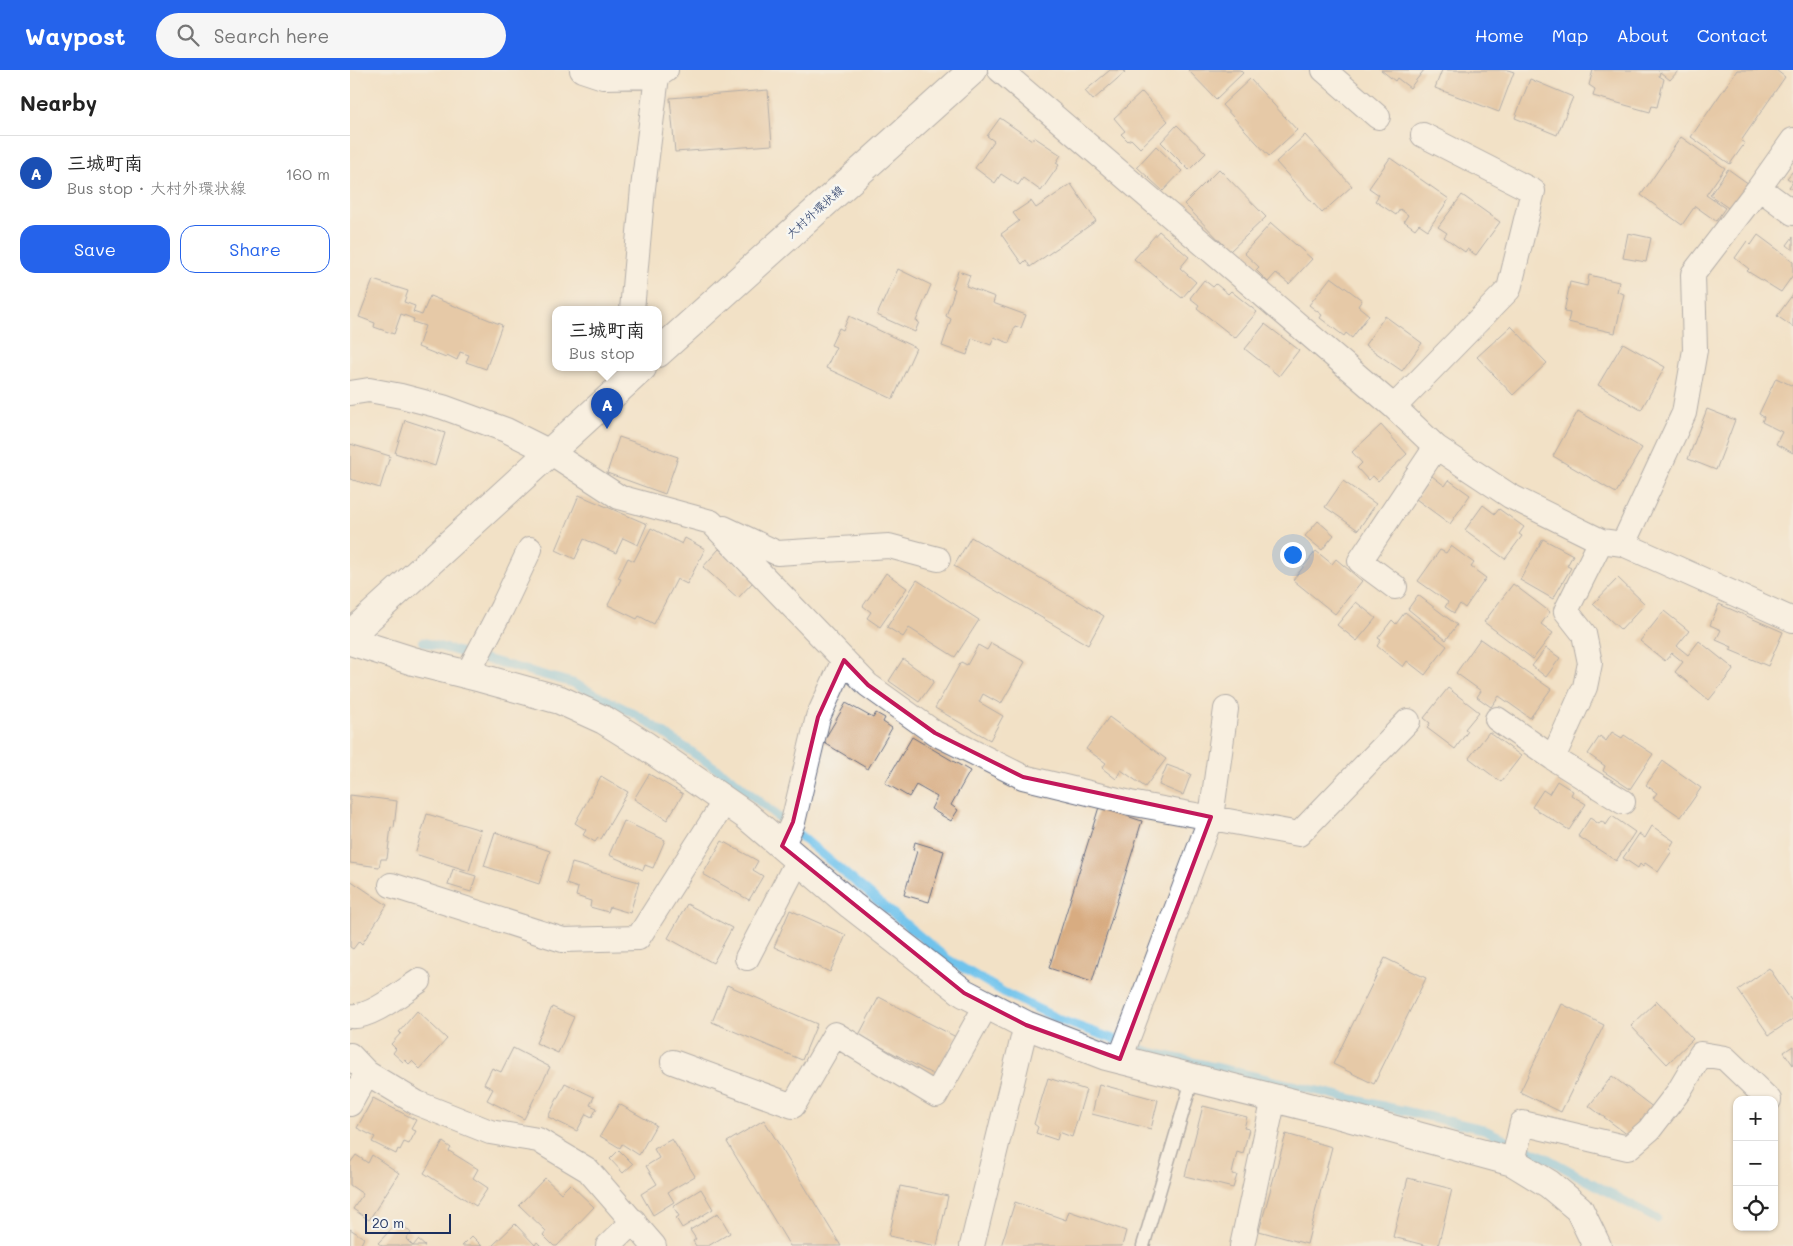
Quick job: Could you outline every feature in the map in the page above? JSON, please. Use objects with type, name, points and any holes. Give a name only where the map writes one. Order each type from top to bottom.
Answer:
[{"type":"street","points":[[582,70],[603,77],[661,73],[643,188],[632,306]]},
{"type":"street","name":"大村外環状線","points":[[662,349],[973,70]]},
{"type":"street","points":[[1000,70],[1394,406],[1436,447],[1510,496],[1793,620]]},
{"type":"street","points":[[1324,70],[1378,117]]},
{"type":"street","points":[[1394,406],[1509,289],[1533,191],[1423,136]]},
{"type":"street","points":[[1554,758],[1585,687],[1590,663],[1584,634],[1566,611],[1612,542],[1684,413],[1695,350],[1693,274],[1793,140]]},
{"type":"street","points":[[1759,188],[1793,213]]},
{"type":"street","points":[[350,635],[550,452],[634,371]]},
{"type":"street","points":[[350,393],[369,390],[442,408],[506,430],[550,452],[619,497],[711,522],[777,553],[889,546],[938,559]]},
{"type":"street","points":[[1395,587],[1360,561],[1436,447]]},
{"type":"street","points":[[711,522],[868,685],[935,733],[1023,777],[1130,803],[1299,834],[1408,721]]},
{"type":"street","points":[[470,670],[530,549]]},
{"type":"street","points":[[350,641],[413,662],[470,670],[560,700],[604,720],[646,746],[746,816],[852,905],[964,993],[1026,1025],[1106,1056],[1120,1058],[1514,1160],[1549,1184],[1579,1209],[1597,1246]]},
{"type":"street","points":[[746,958],[788,850],[818,717],[844,660]]},
{"type":"street","points":[[1120,1058],[1211,817],[1226,710]]},
{"type":"street","points":[[1497,719],[1623,802]]},
{"type":"street","points":[[391,885],[563,940],[638,938],[725,801]]},
{"type":"street","points":[[350,1016],[355,1017],[378,1010],[419,981]]},
{"type":"street","points":[[672,1062],[793,1106],[835,1034],[936,1095],[987,1004]]},
{"type":"street","points":[[972,1246],[1026,1025]]},
{"type":"street","points":[[350,1054],[367,1073],[417,1103],[490,1132],[538,1140],[588,1170],[654,1246]]},
{"type":"street","points":[[1514,1160],[1522,1123],[1628,1148],[1649,1130],[1679,1091],[1701,1054],[1725,1058],[1765,1096]]},
{"type":"street","points":[[350,1104],[367,1073]]},
{"type":"street","points":[[1242,1246],[1274,1098]]},
{"type":"street","points":[[608,1246],[634,1221]]},
{"type":"lane","points":[[1143,1246],[1193,1078]]},
{"type":"highlighted area","points":[[844,660],[868,685],[935,733],[1023,777],[1211,817],[1120,1059],[1026,1025],[964,993],[782,846],[793,822],[818,717]]},
{"type":"building","points":[[1110,70],[1123,70],[1125,72],[1093,100],[1085,91]]},
{"type":"building","points":[[1188,70],[1240,70],[1243,73],[1216,99]]},
{"type":"building","points":[[1381,70],[1424,70],[1410,88],[1397,78],[1395,81]]},
{"type":"building","points":[[1442,70],[1508,70],[1514,72],[1499,112],[1435,88]]},
{"type":"building","points":[[1593,70],[1679,70],[1670,80],[1660,72],[1659,76],[1664,79],[1657,107],[1652,106],[1650,112],[1593,96],[1595,89],[1589,85]]},
{"type":"building","points":[[1737,70],[1776,70],[1785,77],[1741,141],[1745,143],[1730,164],[1691,137]]},
{"type":"building","points":[[1250,79],[1297,130],[1269,156],[1222,105]]},
{"type":"building","points":[[1530,79],[1573,97],[1557,135],[1515,118]]},
{"type":"building","points":[[768,90],[772,145],[675,152],[670,98]]},
{"type":"building","points":[[1142,92],[1168,121],[1140,148],[1131,139],[1128,141],[1121,134],[1125,131],[1114,118]]},
{"type":"building","points":[[1000,118],[1032,140],[1034,137],[1061,155],[1056,163],[1059,165],[1041,191],[1023,178],[1018,185],[1001,174],[995,183],[975,168],[994,141],[987,136]]},
{"type":"building","points":[[1177,125],[1206,153],[1189,170],[1161,142]]},
{"type":"building","points":[[1305,135],[1352,186],[1322,213],[1276,162]]},
{"type":"building","points":[[1681,137],[1725,168],[1706,195],[1725,208],[1716,221],[1695,206],[1682,225],[1641,195]]},
{"type":"building","points":[[1156,146],[1182,171],[1163,191],[1137,167]]},
{"type":"building","points":[[1390,158],[1449,199],[1428,230],[1419,224],[1415,229],[1404,221],[1408,215],[1400,209],[1396,215],[1375,201],[1379,195],[1369,188]]},
{"type":"building","points":[[1219,169],[1266,217],[1230,251],[1184,204]]},
{"type":"building","points":[[1728,169],[1749,184],[1731,210],[1710,195]]},
{"type":"building","points":[[1793,171],[1793,182],[1787,178]]},
{"type":"building","points":[[1793,182],[1793,190],[1789,187]]},
{"type":"building","points":[[1071,184],[1096,221],[1030,267],[1026,260],[1022,264],[1001,234],[1019,221],[1013,213],[1031,201],[1036,208]]},
{"type":"building","points":[[1462,195],[1500,222],[1476,255],[1467,249],[1465,252],[1444,237],[1447,233],[1438,227]]},
{"type":"building","points":[[1271,223],[1312,259],[1289,284],[1276,273],[1268,282],[1256,270],[1259,267],[1244,253]]},
{"type":"building","points":[[1159,231],[1189,257],[1180,268],[1196,282],[1182,298],[1134,259]]},
{"type":"building","points":[[1628,233],[1651,238],[1646,262],[1623,258]]},
{"type":"building","points":[[1758,235],[1793,261],[1793,275],[1781,292],[1747,271],[1749,269],[1735,258],[1747,241],[1751,245]]},
{"type":"building","points":[[1793,237],[1793,250],[1787,245]]},
{"type":"building","points":[[898,269],[931,285],[916,321],[919,322],[915,332],[877,315]]},
{"type":"building","points":[[958,271],[970,275],[966,286],[995,297],[993,303],[1026,315],[1021,328],[1015,326],[1009,343],[994,337],[991,345],[972,338],[967,355],[942,346],[951,319],[946,316],[955,289],[952,288]]},
{"type":"building","points":[[1589,275],[1619,282],[1617,292],[1624,294],[1615,333],[1568,322],[1570,313],[1564,312],[1570,282],[1587,286]]},
{"type":"building","points":[[1331,277],[1362,300],[1358,306],[1369,315],[1352,338],[1346,333],[1344,336],[1320,318],[1322,315],[1309,305]]},
{"type":"building","points":[[373,280],[408,291],[404,302],[415,306],[413,312],[422,315],[430,296],[502,325],[486,369],[466,362],[469,355],[460,352],[457,360],[447,355],[446,358],[418,347],[425,326],[413,322],[414,319],[401,314],[394,334],[374,327],[375,323],[359,317]]},
{"type":"building","points":[[1204,280],[1213,287],[1216,284],[1228,294],[1231,291],[1257,312],[1235,338],[1197,308],[1199,305],[1190,298]]},
{"type":"building","points":[[1793,294],[1793,327],[1777,316]]},
{"type":"building","points":[[849,316],[916,348],[893,399],[826,368],[836,347],[831,345],[839,328],[843,330]]},
{"type":"building","points":[[1385,316],[1422,343],[1402,371],[1365,345]]},
{"type":"building","points":[[1265,324],[1299,350],[1279,376],[1245,349]]},
{"type":"building","points":[[1511,326],[1547,363],[1513,395],[1477,357]]},
{"type":"building","points":[[1623,343],[1665,367],[1641,410],[1598,385]]},
{"type":"building","points":[[1776,378],[1793,386],[1793,453],[1776,444],[1782,432],[1762,422],[1764,417],[1759,414]]},
{"type":"building","points":[[1707,409],[1735,420],[1716,470],[1688,459]]},
{"type":"building","points":[[1578,411],[1642,448],[1616,493],[1553,456]]},
{"type":"building","points":[[405,420],[445,433],[435,466],[395,453]]},
{"type":"building","points":[[1381,425],[1407,454],[1378,481],[1373,476],[1368,480],[1357,468],[1362,463],[1352,452]]},
{"type":"building","points":[[619,437],[678,457],[665,494],[607,473]]},
{"type":"building","points":[[350,444],[390,456],[380,488],[350,479]]},
{"type":"building","points":[[1432,476],[1445,486],[1449,480],[1470,495],[1450,524],[1416,499]]},
{"type":"building","points":[[1343,481],[1376,504],[1358,530],[1325,507]]},
{"type":"building","points":[[579,495],[647,524],[638,545],[623,538],[616,553],[584,539],[575,559],[556,550]]},
{"type":"building","points":[[1483,505],[1495,514],[1499,509],[1524,527],[1519,534],[1522,536],[1505,559],[1465,530]]},
{"type":"building","points":[[1318,521],[1334,535],[1322,550],[1305,536]]},
{"type":"building","points":[[651,528],[682,544],[685,538],[705,549],[687,584],[677,579],[654,624],[639,616],[637,619],[608,605],[621,579],[618,578],[628,558],[634,561]]},
{"type":"building","points":[[971,537],[1104,616],[1088,645],[954,566]]},
{"type":"building","points":[[1543,539],[1573,555],[1567,566],[1571,568],[1553,599],[1520,580]]},
{"type":"building","points":[[1451,546],[1474,563],[1471,567],[1486,578],[1465,608],[1460,604],[1454,613],[1445,607],[1448,602],[1418,581],[1440,550],[1446,553]]},
{"type":"building","points":[[719,549],[754,581],[738,598],[703,567]]},
{"type":"building","points":[[1316,551],[1332,564],[1336,559],[1362,581],[1335,614],[1293,580]]},
{"type":"building","points":[[886,573],[907,588],[880,627],[867,618],[871,612],[863,606]]},
{"type":"building","points":[[1618,578],[1645,604],[1621,630],[1593,604]]},
{"type":"building","points":[[917,580],[979,620],[955,657],[909,628],[903,637],[887,627]]},
{"type":"building","points":[[1513,584],[1550,612],[1541,624],[1553,633],[1533,659],[1484,622]]},
{"type":"building","points":[[1418,595],[1457,625],[1446,640],[1408,609]]},
{"type":"building","points":[[1356,602],[1376,618],[1357,641],[1337,625]]},
{"type":"building","points":[[1719,604],[1783,632],[1768,666],[1730,650],[1732,647],[1716,640],[1721,630],[1710,625]]},
{"type":"building","points":[[1664,611],[1689,631],[1677,646],[1688,655],[1699,641],[1734,669],[1709,700],[1675,672],[1683,662],[1672,653],[1665,661],[1640,641]]},
{"type":"building","points":[[1405,612],[1447,646],[1425,675],[1407,661],[1403,667],[1377,646],[1381,640],[1378,638],[1392,620],[1396,624]]},
{"type":"building","points":[[1480,639],[1551,689],[1530,718],[1499,696],[1491,707],[1477,697],[1481,691],[1456,673]]},
{"type":"building","points":[[991,643],[1025,662],[1001,704],[983,694],[979,702],[1003,716],[990,740],[935,708],[961,662],[967,665],[978,645],[987,650]]},
{"type":"building","points":[[1546,648],[1560,658],[1546,677],[1532,666]]},
{"type":"building","points":[[903,659],[934,681],[919,702],[889,681]]},
{"type":"building","points":[[1448,688],[1479,712],[1465,729],[1468,731],[1455,749],[1427,728],[1430,723],[1424,718]]},
{"type":"building","points":[[846,703],[873,718],[876,713],[885,718],[883,722],[892,728],[868,769],[823,742]]},
{"type":"building","points":[[1109,717],[1166,759],[1145,787],[1121,770],[1116,779],[1102,768],[1106,763],[1086,749]]},
{"type":"building","points":[[1489,732],[1521,756],[1501,782],[1469,758]]},
{"type":"building","points":[[1612,732],[1622,738],[1624,735],[1653,754],[1630,789],[1603,771],[1605,766],[1588,754],[1600,736],[1606,741]]},
{"type":"building","points":[[912,737],[970,771],[951,805],[958,810],[951,821],[931,809],[937,797],[916,785],[909,797],[885,783]]},
{"type":"building","points":[[1663,761],[1701,788],[1681,817],[1653,798],[1657,793],[1646,785]]},
{"type":"building","points":[[1167,765],[1191,774],[1183,795],[1159,785]]},
{"type":"building","points":[[649,774],[683,794],[667,820],[634,799]]},
{"type":"building","points":[[601,776],[628,792],[601,839],[598,838],[595,842],[583,835],[586,830],[575,823]]},
{"type":"building","points":[[1557,781],[1573,791],[1571,795],[1586,804],[1569,830],[1532,807],[1543,790],[1549,794]]},
{"type":"building","points":[[350,795],[397,801],[394,828],[391,827],[387,859],[381,859],[379,867],[350,863]]},
{"type":"building","points":[[1099,807],[1142,821],[1092,982],[1049,968]]},
{"type":"building","points":[[427,814],[481,830],[469,871],[415,854]]},
{"type":"building","points":[[1612,816],[1635,832],[1616,861],[1578,836],[1590,818],[1599,824],[1601,821],[1606,825]]},
{"type":"building","points":[[624,821],[665,840],[653,868],[645,865],[643,870],[609,855]]},
{"type":"building","points":[[1652,826],[1674,841],[1669,849],[1672,851],[1658,872],[1645,863],[1643,867],[1640,864],[1638,868],[1623,858],[1639,834],[1645,838]]},
{"type":"building","points":[[495,832],[550,851],[539,884],[484,866]]},
{"type":"building","points":[[722,841],[758,861],[753,870],[763,876],[749,900],[703,874]]},
{"type":"building","points":[[915,842],[944,851],[929,902],[904,895],[917,851],[913,850]]},
{"type":"building","points":[[572,863],[639,882],[630,913],[610,907],[608,912],[590,907],[591,901],[576,896],[578,888],[566,884]]},
{"type":"building","points":[[453,869],[476,876],[471,892],[448,885]]},
{"type":"building","points":[[350,880],[387,905],[362,944],[359,941],[353,949],[350,947]]},
{"type":"building","points":[[687,904],[732,928],[713,963],[668,938]]},
{"type":"building","points":[[790,910],[846,935],[830,972],[774,947]]},
{"type":"building","points":[[1385,958],[1426,978],[1374,1084],[1333,1064]]},
{"type":"building","points":[[1769,968],[1793,1003],[1793,1019],[1769,1035],[1738,990]]},
{"type":"building","points":[[727,985],[817,1024],[802,1060],[712,1022]]},
{"type":"building","points":[[879,997],[956,1037],[936,1076],[859,1035]]},
{"type":"building","points":[[1657,1001],[1693,1039],[1667,1064],[1631,1026]]},
{"type":"building","points":[[1562,1004],[1604,1025],[1561,1112],[1520,1092]]},
{"type":"building","points":[[552,1007],[574,1017],[558,1053],[536,1043]]},
{"type":"building","points":[[417,1011],[447,1039],[420,1069],[412,1061],[409,1064],[405,1060],[403,1062],[393,1053],[396,1049],[391,1044]]},
{"type":"building","points":[[1793,1046],[1793,1065],[1784,1052]]},
{"type":"building","points":[[513,1048],[550,1067],[524,1119],[487,1100],[493,1089],[484,1084],[492,1068],[501,1072]]},
{"type":"building","points":[[1612,1076],[1654,1108],[1632,1138],[1589,1106]]},
{"type":"building","points":[[1048,1078],[1086,1090],[1072,1137],[1059,1132],[1057,1140],[1036,1133],[1038,1127],[1034,1124]]},
{"type":"building","points":[[565,1083],[594,1097],[590,1105],[597,1108],[592,1117],[586,1114],[577,1131],[548,1117]]},
{"type":"building","points":[[1099,1084],[1158,1100],[1151,1129],[1092,1114]]},
{"type":"building","points":[[373,1098],[416,1120],[411,1129],[416,1131],[409,1144],[404,1142],[396,1154],[372,1142],[375,1137],[357,1128]]},
{"type":"building","points":[[619,1104],[656,1125],[639,1155],[622,1144],[620,1148],[600,1136]]},
{"type":"building","points":[[1203,1106],[1247,1117],[1244,1128],[1249,1129],[1243,1154],[1237,1152],[1232,1174],[1237,1175],[1233,1188],[1185,1176]]},
{"type":"building","points":[[764,1120],[841,1246],[790,1246],[727,1142]]},
{"type":"building","points":[[1286,1134],[1332,1147],[1307,1244],[1259,1231]]},
{"type":"building","points":[[672,1139],[695,1176],[668,1192],[674,1202],[653,1215],[641,1194],[657,1184],[646,1166],[659,1158],[654,1149]]},
{"type":"building","points":[[443,1142],[451,1148],[449,1151],[478,1169],[473,1178],[488,1188],[476,1206],[424,1173]]},
{"type":"building","points":[[619,1150],[633,1164],[623,1173],[610,1159]]},
{"type":"building","points":[[356,1155],[368,1163],[372,1155],[399,1173],[369,1220],[353,1209],[363,1194],[350,1185],[350,1163]]},
{"type":"building","points":[[545,1178],[561,1193],[570,1184],[594,1207],[557,1246],[554,1246],[543,1235],[546,1231],[519,1205]]},
{"type":"building","points":[[1408,1178],[1452,1189],[1438,1246],[1428,1246],[1393,1237]]},
{"type":"building","points":[[900,1186],[948,1196],[937,1246],[889,1236]]},
{"type":"building","points":[[701,1189],[713,1209],[682,1228],[676,1218],[679,1216],[673,1206]]},
{"type":"building","points":[[1015,1202],[1066,1220],[1069,1211],[1126,1231],[1122,1246],[1001,1246]]},
{"type":"building","points":[[718,1213],[730,1233],[708,1246],[696,1246],[693,1241],[696,1239],[690,1230]]},
{"type":"building","points":[[399,1221],[411,1233],[406,1239],[413,1246],[382,1246],[378,1243]]},
{"type":"building","points":[[515,1224],[535,1245],[537,1242],[541,1246],[492,1246]]},
{"type":"building","points":[[350,1229],[364,1238],[360,1246],[350,1246]]},
{"type":"building","points":[[472,1236],[482,1246],[462,1246]]},
{"type":"building","points":[[418,1240],[425,1246],[413,1246]]},
{"type":"waterway","points":[[423,642],[573,683],[637,715],[735,781],[946,958],[1005,993],[1063,1021],[1150,1052],[1483,1129],[1543,1156],[1657,1219]]},
{"type":"place","name":"三城町南","points":[[607,429]]}]
